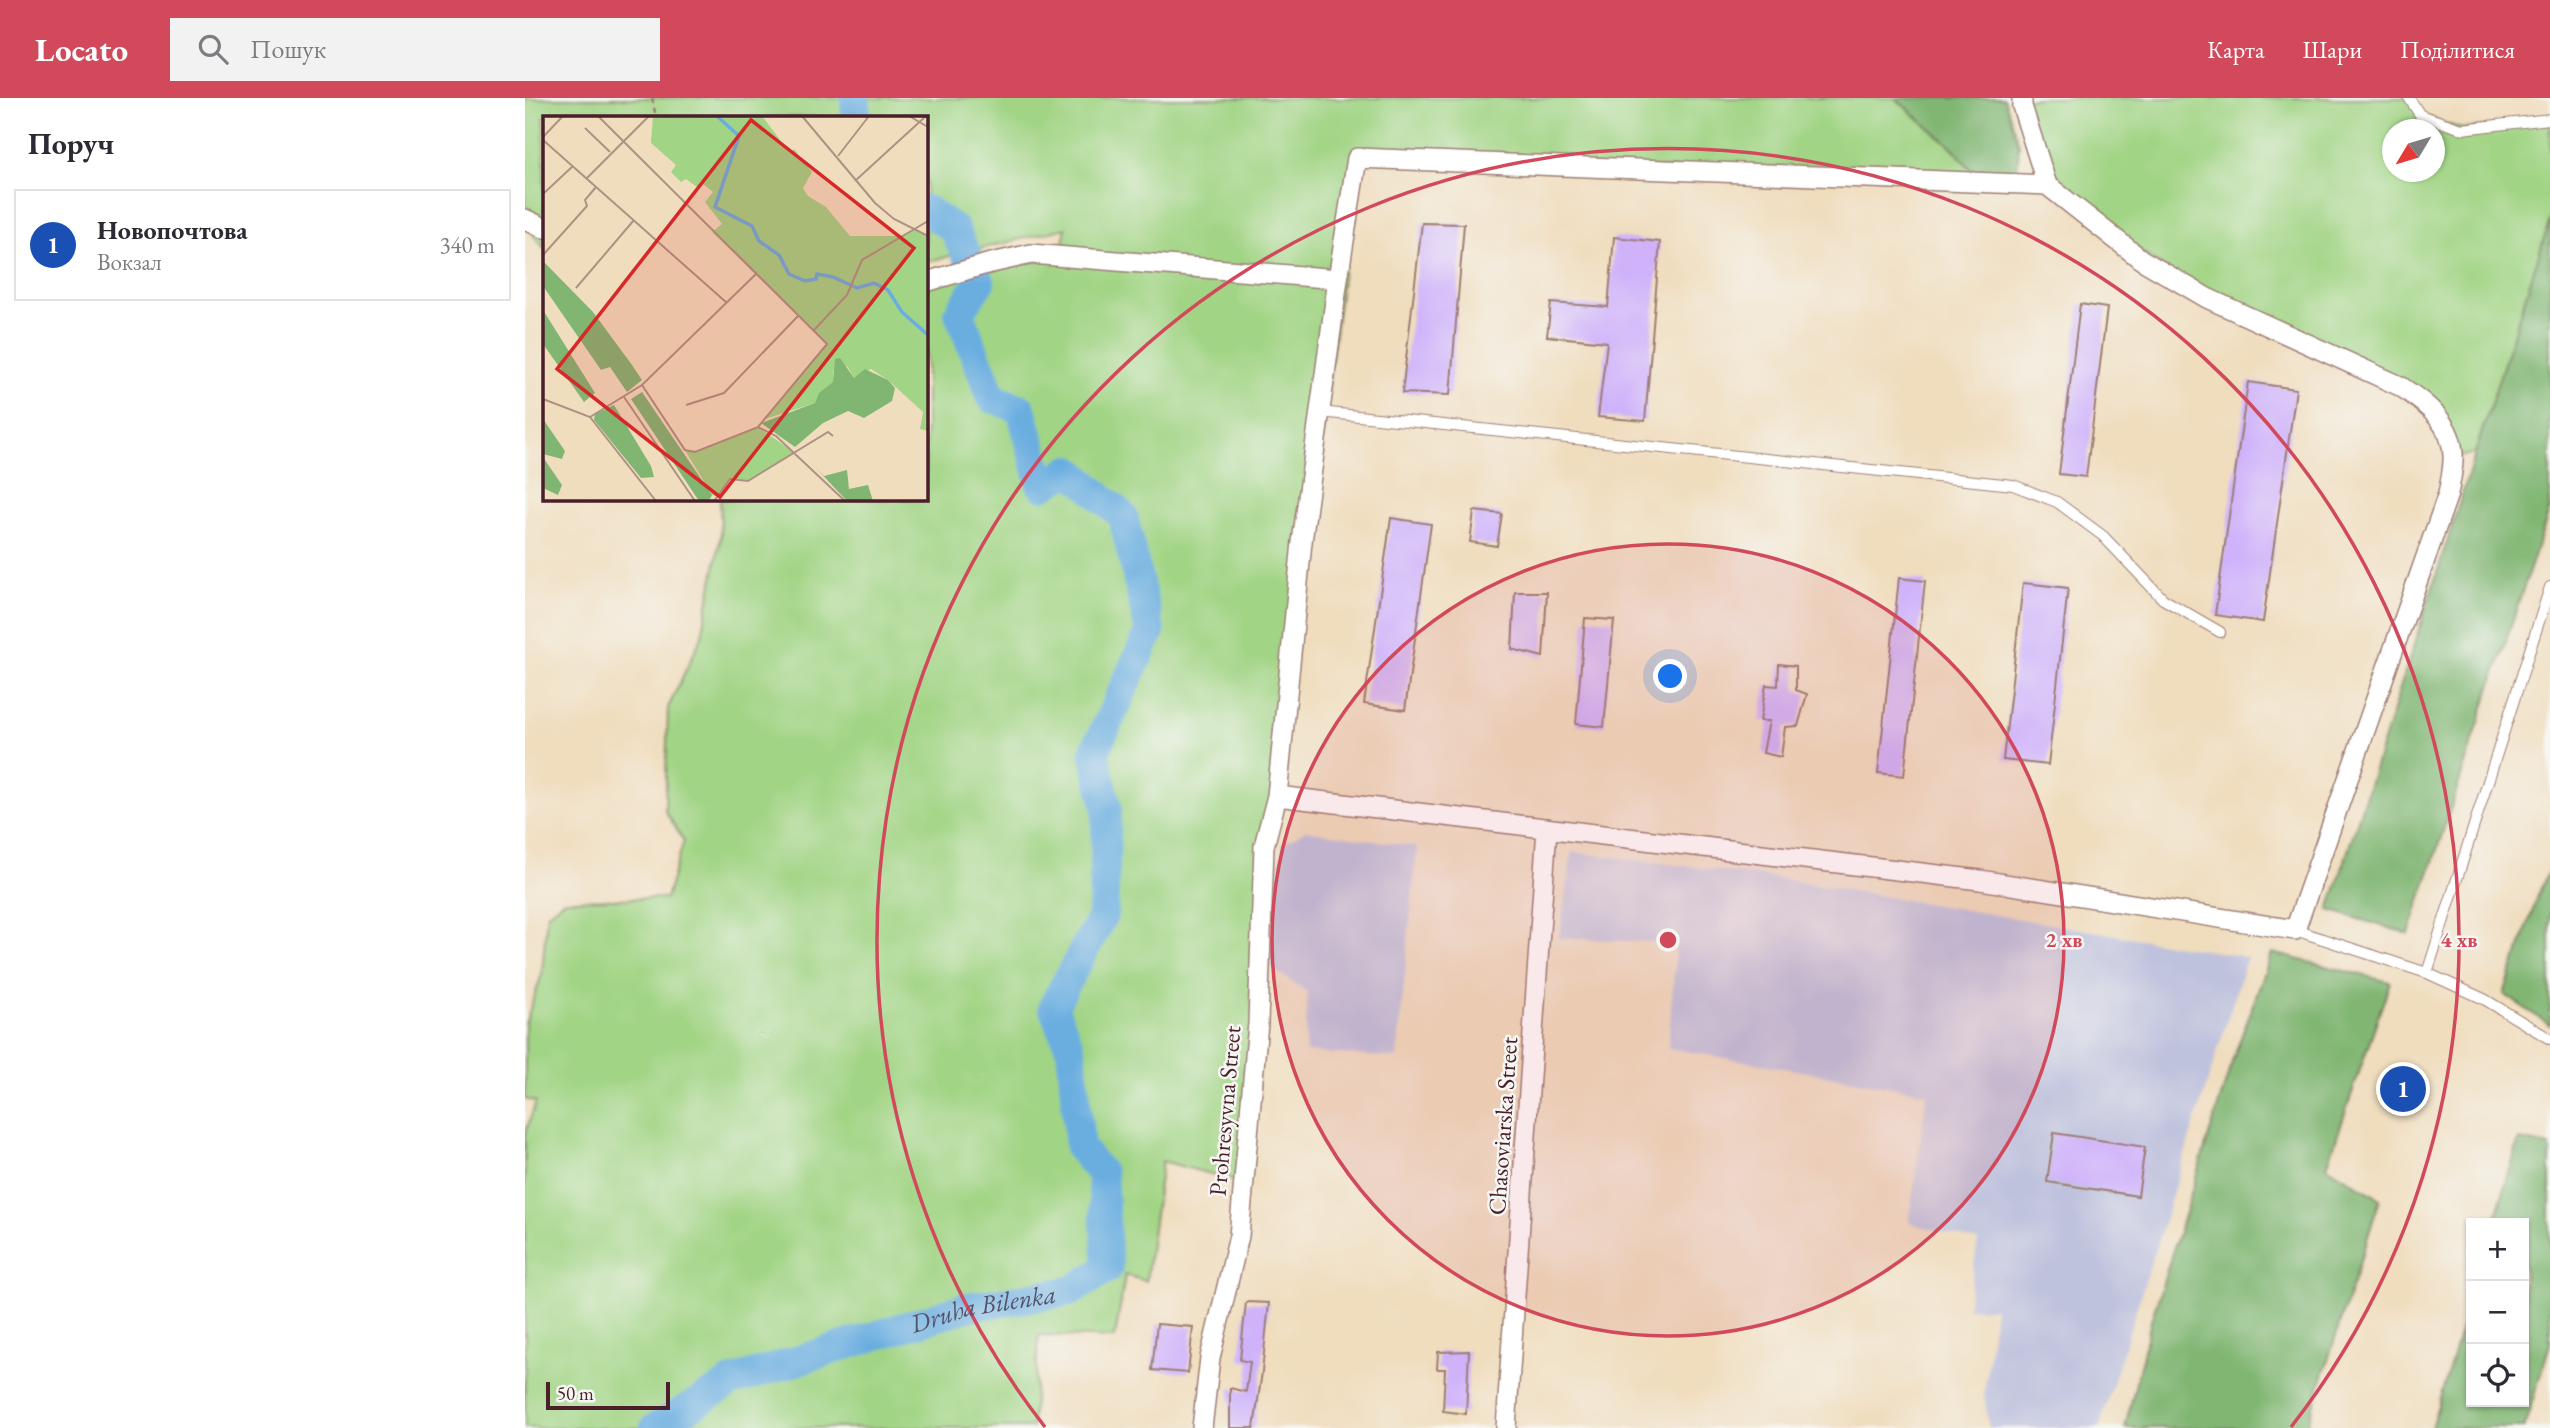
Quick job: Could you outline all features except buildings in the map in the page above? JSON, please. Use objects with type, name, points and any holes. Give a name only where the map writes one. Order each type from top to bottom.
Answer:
[{"type":"street","points":[[1277,796],[1980,880],[2295,930],[2448,494],[2454,458],[2446,427],[2424,401],[2400,386],[2207,298],[2142,260],[2047,185],[2022,98]]},
{"type":"street","name":"Prohresyvna Street","points":[[1202,1428],[1210,1359],[1239,1236],[1258,1023],[1264,846],[1277,796],[1302,542],[1357,158],[2047,185]]},
{"type":"street","points":[[525,219],[543,228]]},
{"type":"street","points":[[927,282],[1031,254],[1338,279]]},
{"type":"street","name":"Chasoviarska Street","points":[[1506,1428],[1547,828]]},
{"type":"lane","points":[[2409,98],[2420,115],[2462,129],[2550,119]]},
{"type":"lane","points":[[1320,412],[2013,485],[2057,502],[2103,536],[2163,599],[2220,632]]},
{"type":"lane","points":[[2427,973],[2550,587]]},
{"type":"lane","points":[[2295,930],[2427,973],[2484,999],[2550,1039]]},
{"type":"path","points":[[652,98],[656,116]]},
{"type":"shaded area","points":[[1305,830],[1417,847],[1397,1058],[1305,1052],[1307,992],[1269,966],[1282,845]]},
{"type":"shaded area","points":[[1572,852],[1763,876],[2247,957],[2099,1428],[1989,1428],[1984,1394],[1995,1309],[1967,1308],[1978,1241],[1909,1223],[1927,1093],[1668,1048],[1676,943],[1559,938]]},
{"type":"green space","points":[[525,98],[1895,98],[1954,149],[1979,179],[1357,158],[1277,796],[1244,1183],[1162,1161],[1146,1281],[1125,1275],[1115,1338],[1039,1335],[1032,1428],[525,1428],[525,1134],[536,1102],[525,1099],[525,1024],[542,974],[547,914],[564,900],[666,898],[684,841],[665,811],[668,708],[702,636],[721,536],[720,500],[927,500],[927,282],[1060,257],[1066,228],[927,262],[927,116],[543,116],[543,247],[525,224]]},
{"type":"green space","points":[[1895,98],[2004,98],[2019,144],[2017,177],[1979,179],[1954,149]]},
{"type":"green space","points":[[2022,98],[2409,98],[2420,115],[2432,119],[2382,119],[2382,182],[2445,182],[2445,123],[2462,129],[2550,119],[2550,220],[2475,453],[2454,458],[2424,401],[2207,298],[2047,185]]},
{"type":"green space","points":[[2550,220],[2550,508],[2409,934],[2329,910]]},
{"type":"green space","points":[[2550,867],[2550,1025],[2504,994]]},
{"type":"green space","points":[[2272,953],[2390,982],[2327,1166],[2380,1199],[2306,1428],[2125,1428],[2151,1321],[2233,1059]]},
{"type":"green space","points":[[2519,1140],[2550,1146],[2550,1344],[2524,1428],[2431,1428],[2466,1312],[2466,1407],[2529,1407],[2529,1218],[2496,1218]]},
{"type":"waterway","name":"Druha Bilenka","points":[[855,98],[856,116]]},
{"type":"waterway","name":"Druha Bilenka","points":[[655,1428],[733,1381],[967,1307],[1071,1291],[1108,1268],[1102,1174],[1080,1148],[1071,1050],[1053,1007],[1103,915],[1107,807],[1094,753],[1150,631],[1123,516],[1070,470],[1042,486],[1021,409],[992,398],[959,313],[980,282],[954,229],[927,211]]},
{"type":"place","name":"Новопочтова","points":[[2403,1089]]}]
